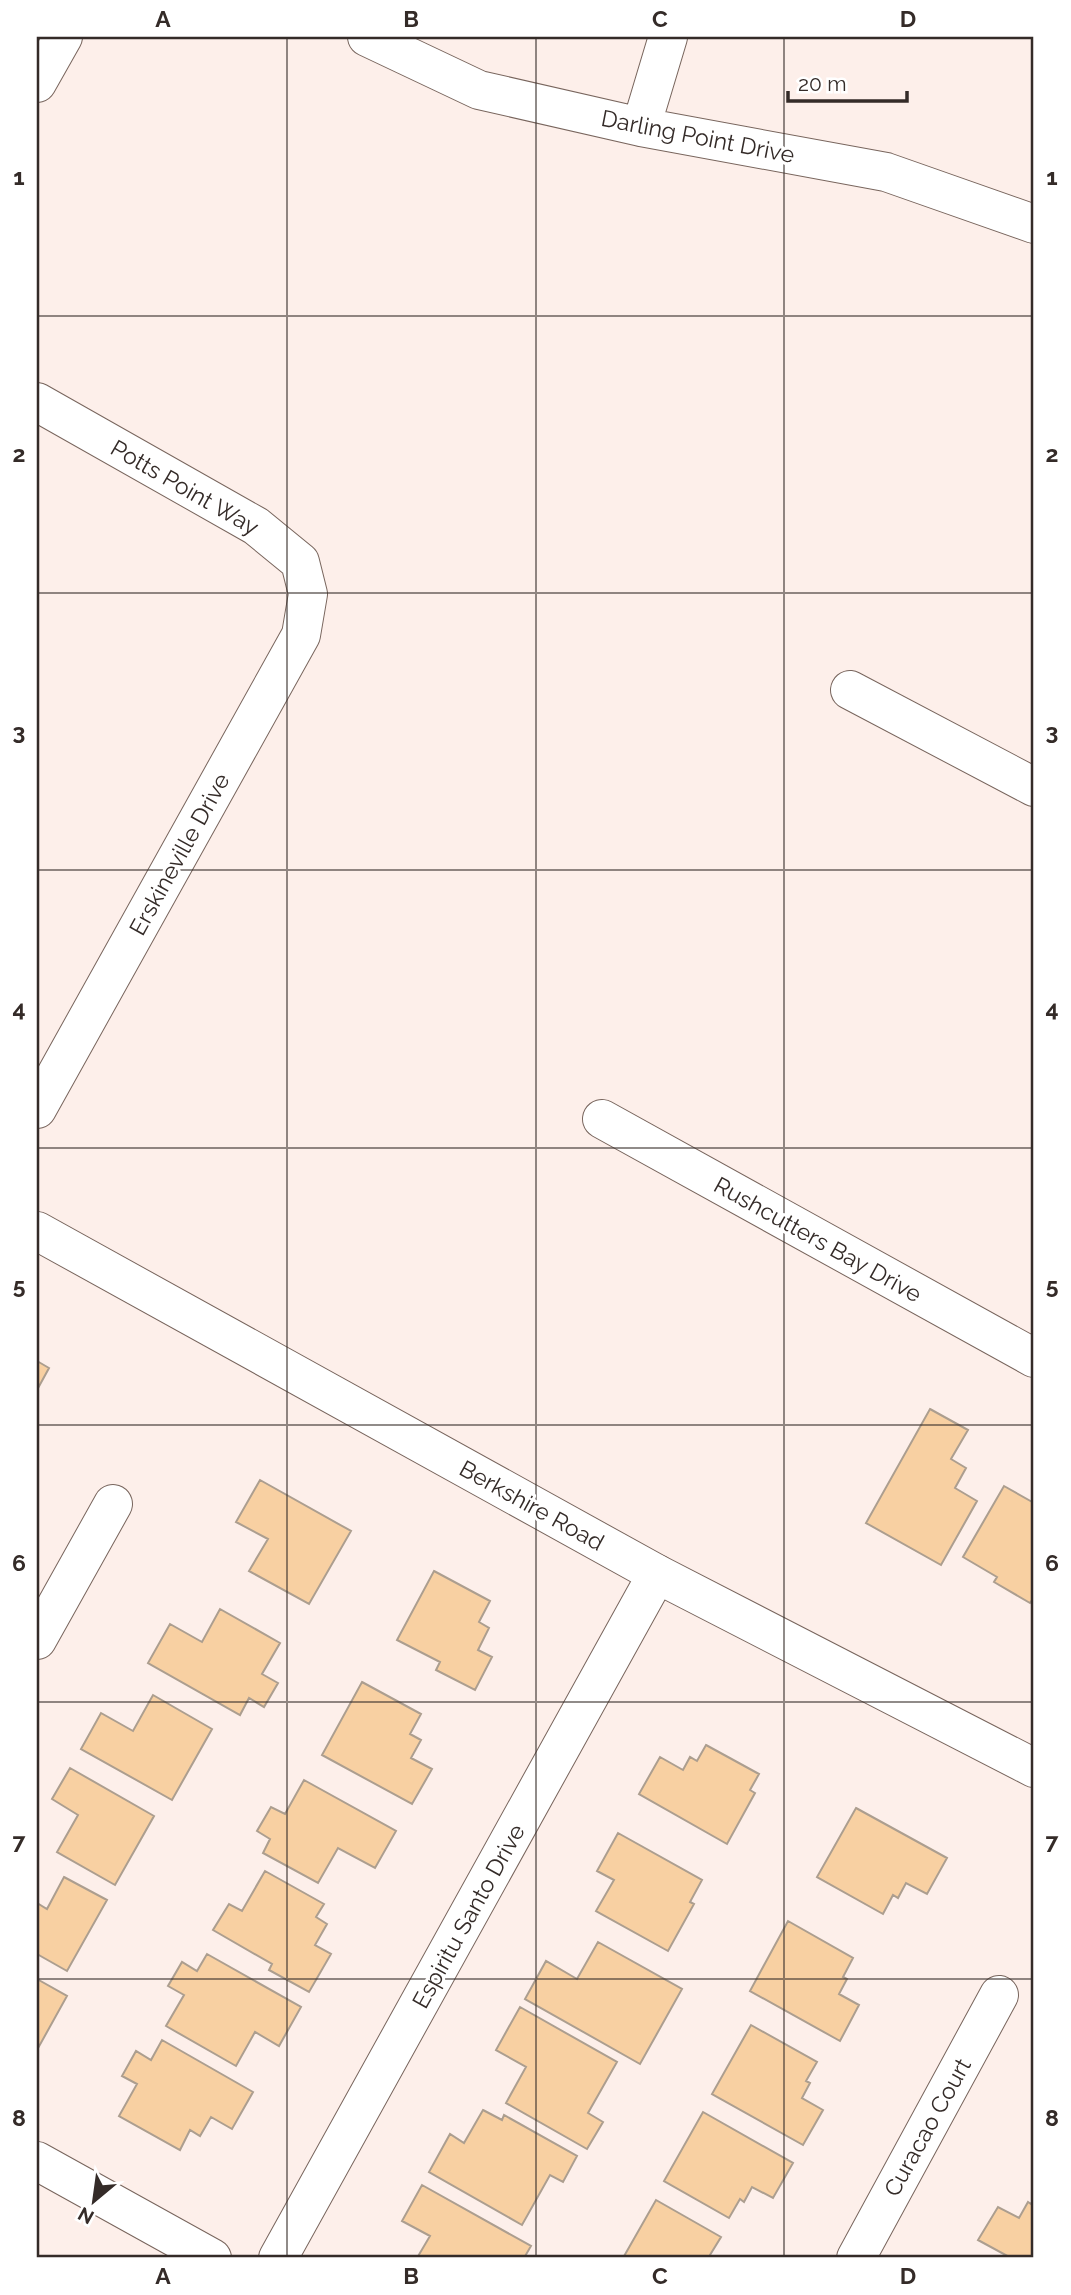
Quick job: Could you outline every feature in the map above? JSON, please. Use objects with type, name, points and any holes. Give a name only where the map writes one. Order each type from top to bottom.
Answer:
[{"type":"street","points":[[37,83],[63,37]]},
{"type":"street","name":"Darling Point Drive","points":[[367,37],[479,90],[642,127],[886,172],[1034,224]]},
{"type":"street","points":[[642,127],[668,37]]},
{"type":"street","name":"Potts Point Way","points":[[37,402],[256,526],[300,562],[308,594]]},
{"type":"street","name":"Erskineville Drive","points":[[37,1109],[301,635],[308,594]]},
{"type":"street","points":[[850,690],[1034,787]]},
{"type":"street","name":"Rushcutters Bay Drive","points":[[602,1119],[1031,1349]]},
{"type":"street","name":"Berkshire Road","points":[[37,1231],[657,1574],[1034,1768]]},
{"type":"street","points":[[37,1640],[113,1504]]},
{"type":"street","name":"Espiritu Santo Drive","points":[[278,2258],[657,1574]]},
{"type":"street","name":"Curacao Court","points":[[856,2258],[999,1995]]},
{"type":"street","points":[[37,2161],[212,2258]]},
{"type":"building","points":[[37,1361],[49,1368],[37,1390]]},
{"type":"building","points":[[930,1409],[968,1430],[951,1459],[966,1468],[955,1488],[977,1501],[941,1565],[866,1523]]},
{"type":"building","points":[[260,1480],[351,1531],[309,1604],[249,1571],[268,1539],[236,1522]]},
{"type":"building","points":[[1004,1486],[1034,1503],[1034,1597],[1030,1603],[994,1582],[997,1577],[963,1557]]},
{"type":"building","points":[[434,1571],[490,1601],[479,1622],[489,1628],[478,1650],[492,1657],[475,1690],[436,1670],[440,1662],[397,1640]]},
{"type":"building","points":[[220,1609],[280,1643],[262,1674],[278,1683],[264,1707],[249,1698],[240,1715],[148,1663],[170,1624],[202,1642]]},
{"type":"building","points":[[362,1682],[421,1714],[410,1734],[421,1740],[411,1758],[432,1769],[412,1804],[322,1755]]},
{"type":"building","points":[[153,1695],[212,1729],[172,1800],[81,1749],[101,1713],[133,1731]]},
{"type":"building","points":[[706,1745],[759,1774],[750,1790],[755,1793],[727,1844],[639,1794],[660,1757],[683,1770],[690,1757],[697,1761]]},
{"type":"building","points":[[70,1768],[154,1816],[115,1885],[57,1852],[78,1815],[52,1799]]},
{"type":"building","points":[[304,1780],[396,1831],[375,1868],[338,1848],[318,1883],[263,1853],[270,1839],[257,1831],[271,1807],[285,1814]]},
{"type":"building","points":[[856,1808],[947,1858],[927,1894],[906,1883],[898,1898],[893,1895],[883,1914],[817,1877]]},
{"type":"building","points":[[618,1833],[702,1880],[690,1902],[694,1904],[668,1951],[596,1911],[614,1880],[597,1871]]},
{"type":"building","points":[[265,1871],[324,1904],[316,1917],[327,1924],[315,1945],[331,1954],[309,1992],[269,1970],[272,1964],[213,1930],[229,1904],[242,1911]]},
{"type":"building","points":[[64,1877],[107,1900],[67,1971],[37,1954],[37,1903],[47,1909]]},
{"type":"building","points":[[788,1921],[853,1958],[843,1977],[847,1979],[839,1994],[859,2005],[840,2041],[750,1991]]},
{"type":"building","points":[[598,1942],[682,1989],[640,2064],[525,1999],[546,1961],[577,1979]]},
{"type":"building","points":[[207,1954],[301,2007],[279,2046],[255,2032],[236,2066],[166,2026],[184,1995],[168,1986],[182,1962],[197,1971]]},
{"type":"building","points":[[37,1979],[67,1996],[37,2050]]},
{"type":"building","points":[[520,2007],[617,2062],[588,2113],[603,2122],[587,2149],[506,2103],[526,2067],[496,2050]]},
{"type":"building","points":[[751,2025],[817,2062],[806,2081],[810,2083],[802,2098],[823,2110],[803,2145],[712,2094]]},
{"type":"building","points":[[162,2040],[253,2092],[232,2129],[211,2117],[200,2136],[190,2130],[180,2150],[119,2116],[137,2084],[122,2076],[136,2051],[151,2060]]},
{"type":"building","points":[[483,2110],[502,2120],[504,2115],[577,2156],[563,2182],[550,2175],[522,2225],[429,2172],[450,2134],[464,2143]]},
{"type":"building","points":[[703,2112],[793,2163],[773,2198],[752,2187],[744,2202],[740,2199],[729,2218],[664,2181]]},
{"type":"building","points":[[422,2185],[531,2246],[524,2258],[417,2258],[430,2236],[402,2221]]},
{"type":"building","points":[[1034,2198],[1034,2258],[1011,2258],[978,2240],[998,2207],[1019,2218],[1028,2202],[1031,2204]]},
{"type":"building","points":[[656,2200],[721,2237],[710,2255],[714,2258],[623,2258]]}]
